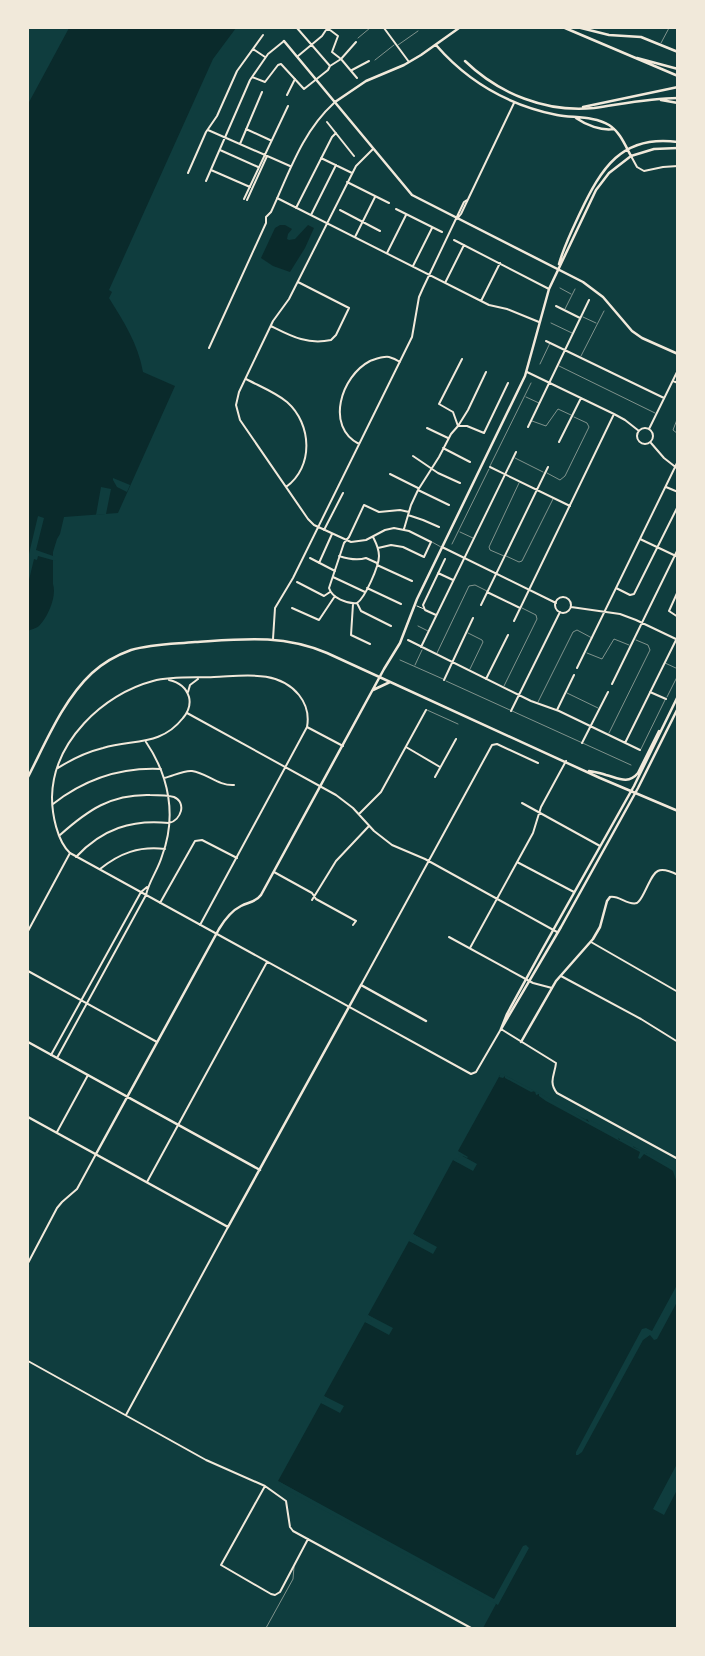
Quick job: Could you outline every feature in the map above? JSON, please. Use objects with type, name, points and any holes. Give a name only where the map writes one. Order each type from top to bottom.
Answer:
[{"type":"street","points":[[297,28],[330,66]]},
{"type":"street","points":[[384,28],[409,62]]},
{"type":"street","points":[[209,348],[266,223],[266,217],[271,212],[291,166],[310,130],[335,102],[361,83],[409,62],[459,28]]},
{"type":"street","points":[[565,28],[678,76]]},
{"type":"street","points":[[581,28],[609,35],[641,37],[678,52]]},
{"type":"street","points":[[298,57],[322,36],[325,30],[330,30],[338,36],[332,52],[358,78]]},
{"type":"street","points":[[188,173],[237,71],[263,35]]},
{"type":"street","points":[[206,180],[252,77],[266,58],[284,41],[412,195],[595,290],[634,332],[642,338],[678,354]]},
{"type":"street","points":[[252,77],[265,82],[281,64],[304,90],[328,70],[330,66],[341,59],[356,42]]},
{"type":"street","points":[[436,45],[471,79],[514,103],[549,113],[602,122],[614,129],[637,167],[644,171],[678,166]]},
{"type":"street","points":[[253,49],[266,58]]},
{"type":"street","points":[[629,56],[677,69]]},
{"type":"street","points":[[352,70],[369,61]]},
{"type":"street","points":[[465,61],[485,78],[512,94],[546,105],[579,108],[678,98]]},
{"type":"street","points":[[286,95],[295,80]]},
{"type":"street","points":[[579,108],[678,87]]},
{"type":"street","points":[[240,144],[262,92]]},
{"type":"street","points":[[657,99],[678,103]]},
{"type":"street","points":[[273,639],[275,608],[290,584],[412,337],[419,297],[429,274],[460,216],[514,103]]},
{"type":"street","points":[[245,200],[261,169],[270,140],[288,106]]},
{"type":"street","points":[[574,118],[606,130],[614,129]]},
{"type":"street","points":[[327,122],[354,156]]},
{"type":"street","points":[[246,129],[270,140]]},
{"type":"street","points":[[208,130],[291,166]]},
{"type":"street","points":[[296,208],[332,137],[336,133]]},
{"type":"street","points":[[557,270],[568,240],[598,177],[613,160],[628,150],[642,144],[656,141],[678,142]]},
{"type":"street","points":[[28,1263],[57,1208],[77,1188],[216,934],[231,913],[240,906],[255,901],[260,897],[403,638],[417,599],[527,372],[549,288],[602,181],[615,167],[631,156],[654,149],[678,148]]},
{"type":"street","points":[[373,149],[359,162],[347,182],[284,307],[271,326],[236,400],[238,416],[310,521],[318,527],[346,540],[361,541],[389,529],[404,529],[431,542],[424,557],[403,547],[391,545],[378,548]]},
{"type":"street","points":[[220,150],[261,169]]},
{"type":"street","points":[[251,188],[258,167],[266,155]]},
{"type":"street","points":[[321,158],[352,173]]},
{"type":"street","points":[[311,215],[336,165]]},
{"type":"street","points":[[211,170],[251,188]]},
{"type":"street","points":[[347,182],[389,203]]},
{"type":"street","points":[[355,237],[376,196]]},
{"type":"street","points":[[277,198],[481,301],[539,322]]},
{"type":"street","points":[[396,209],[442,232]]},
{"type":"street","points":[[340,210],[380,231]]},
{"type":"street","points":[[387,253],[406,214]]},
{"type":"street","points":[[413,266],[432,227]]},
{"type":"street","points":[[454,240],[549,288]]},
{"type":"street","points":[[445,283],[464,244]]},
{"type":"street","points":[[481,301],[500,262]]},
{"type":"street","points":[[271,326],[305,341],[331,340],[336,335],[349,308],[297,282]]},
{"type":"street","points":[[528,427],[589,300]]},
{"type":"street","points":[[554,306],[581,317]]},
{"type":"street","points":[[544,340],[664,398]]},
{"type":"street","points":[[359,444],[348,437],[342,426],[340,411],[344,389],[353,374],[369,362],[383,357],[400,362]]},
{"type":"street","points":[[458,426],[453,412],[439,404],[462,360]]},
{"type":"street","points":[[649,429],[678,370]]},
{"type":"street","points":[[404,529],[418,489],[448,438],[458,426],[486,372]]},
{"type":"street","points":[[527,372],[614,414],[639,431]]},
{"type":"street","points":[[245,379],[285,401],[302,422],[307,444],[305,462],[298,476],[286,487]]},
{"type":"street","points":[[672,381],[678,383]]},
{"type":"street","points":[[458,426],[470,426],[484,433],[508,383]]},
{"type":"street","points":[[559,442],[581,398]]},
{"type":"street","points":[[514,621],[614,414]]},
{"type":"street","points":[[427,428],[448,438]]},
{"type":"street","points":[[639,431],[644,428],[649,429],[653,434],[650,442]]},
{"type":"street","points":[[639,431],[638,438],[640,442],[645,444],[650,442]]},
{"type":"street","points":[[650,442],[676,468]]},
{"type":"street","points":[[443,448],[470,462]]},
{"type":"street","points":[[422,647],[516,452]]},
{"type":"street","points":[[413,456],[438,474],[460,483]]},
{"type":"street","points":[[577,668],[678,461]]},
{"type":"street","points":[[490,467],[570,506]]},
{"type":"street","points":[[481,605],[548,467]]},
{"type":"street","points":[[390,474],[450,505]]},
{"type":"street","points":[[665,486],[678,492]]},
{"type":"street","points":[[324,530],[343,493]]},
{"type":"street","points":[[373,537],[378,548],[378,564],[361,600],[353,604],[335,596],[330,592],[329,588],[336,571],[339,556],[364,505],[378,512],[400,510],[439,527]]},
{"type":"street","points":[[616,588],[633,595],[678,506]]},
{"type":"street","points":[[319,563],[332,534]]},
{"type":"street","points":[[640,539],[676,556]]},
{"type":"street","points":[[442,547],[556,603]]},
{"type":"street","points":[[612,684],[678,549]]},
{"type":"street","points":[[339,556],[350,560],[366,558],[412,581]]},
{"type":"street","points":[[310,558],[336,571]]},
{"type":"street","points":[[425,610],[423,606],[445,559]]},
{"type":"street","points":[[438,573],[453,580]]},
{"type":"street","points":[[333,578],[365,592]]},
{"type":"street","points":[[297,582],[324,596],[330,592]]},
{"type":"street","points":[[367,588],[401,604]]},
{"type":"street","points":[[678,591],[668,611],[678,617]]},
{"type":"street","points":[[487,592],[520,608]]},
{"type":"street","points":[[292,608],[319,620],[335,596]]},
{"type":"street","points":[[566,598],[570,606],[566,612],[560,612],[556,608],[556,603],[559,599],[566,598]]},
{"type":"street","points":[[357,603],[361,611],[390,626]]},
{"type":"street","points":[[353,604],[351,635],[370,644]]},
{"type":"street","points":[[417,606],[436,615]]},
{"type":"street","points":[[570,606],[620,614],[642,622],[677,640]]},
{"type":"street","points":[[512,711],[560,612]]},
{"type":"street","points":[[444,680],[473,618]]},
{"type":"street","points":[[486,679],[508,635]]},
{"type":"street","points":[[625,742],[678,636]]},
{"type":"street","points":[[28,777],[74,694],[91,674],[110,660],[132,650],[157,645],[273,639],[296,642],[318,649],[566,761],[630,792],[678,811]]},
{"type":"street","points":[[407,640],[519,695],[557,710],[640,750]]},
{"type":"street","points":[[200,925],[307,727],[307,710],[303,701],[293,689],[271,677],[252,675],[152,681],[131,689],[100,709],[74,736],[64,751],[57,768],[53,790],[53,804],[60,835],[66,850],[76,857],[466,1072],[471,1074],[476,1072],[508,1020],[574,892],[630,792],[678,696]]},
{"type":"street","points":[[557,710],[574,675]]},
{"type":"street","points":[[57,768],[98,749],[121,744],[146,742],[168,732],[187,713],[190,685],[200,678]]},
{"type":"street","points":[[167,679],[180,685],[188,695]]},
{"type":"street","points":[[373,690],[390,682]]},
{"type":"street","points":[[582,743],[608,692]]},
{"type":"street","points":[[650,692],[666,699]]},
{"type":"street","points":[[527,980],[558,932],[635,794],[678,708]]},
{"type":"street","points":[[359,814],[381,792],[426,710]]},
{"type":"street","points":[[187,713],[343,799],[369,826],[392,844],[429,861],[558,932]]},
{"type":"street","points":[[307,727],[343,746]]},
{"type":"street","points":[[584,770],[605,774],[621,780],[633,778],[638,773],[658,732],[661,731]]},
{"type":"street","points":[[434,777],[456,739]]},
{"type":"street","points":[[57,1058],[146,895],[147,887],[165,849],[169,823],[169,796],[161,768],[146,742]]},
{"type":"street","points":[[126,1415],[490,748],[494,744],[538,763]]},
{"type":"street","points":[[406,747],[440,767]]},
{"type":"street","points":[[470,948],[533,833],[539,813],[566,761]]},
{"type":"street","points":[[53,804],[79,786],[105,775],[130,770],[161,768]]},
{"type":"street","points":[[164,778],[190,771],[214,781],[234,785]]},
{"type":"street","points":[[60,835],[84,814],[109,802],[139,795],[169,796],[179,801],[181,812],[178,818],[169,823],[138,822],[114,828],[91,842],[76,857]]},
{"type":"street","points":[[522,803],[600,846]]},
{"type":"street","points":[[312,900],[336,861],[369,826]]},
{"type":"street","points":[[160,903],[195,841],[202,840],[237,858]]},
{"type":"street","points":[[99,869],[117,856],[131,850],[144,848],[165,849]]},
{"type":"street","points":[[28,931],[70,853]]},
{"type":"street","points":[[517,862],[574,892]]},
{"type":"street","points":[[521,1042],[552,988],[591,942],[600,927],[607,901],[610,897],[614,896],[631,903],[636,903],[658,870],[665,869],[678,875]]},
{"type":"street","points":[[274,872],[312,893],[316,899],[356,921],[353,925]]},
{"type":"street","points":[[51,1055],[141,892],[147,887]]},
{"type":"street","points":[[119,932],[124,935]]},
{"type":"street","points":[[449,937],[527,980],[552,988]]},
{"type":"street","points":[[591,942],[678,992]]},
{"type":"street","points":[[103,961],[108,964]]},
{"type":"street","points":[[147,1182],[267,962]]},
{"type":"street","points":[[28,971],[157,1042]]},
{"type":"street","points":[[561,976],[641,1019],[678,1042]]},
{"type":"street","points":[[361,985],[426,1021]]},
{"type":"street","points":[[501,1029],[556,1063],[552,1079],[557,1093],[678,1159]]},
{"type":"street","points":[[28,1042],[260,1170]]},
{"type":"street","points":[[56,1133],[88,1075]]},
{"type":"street","points":[[28,1117],[228,1227]]},
{"type":"street","points":[[28,1361],[206,1460],[265,1486],[286,1501],[290,1527],[293,1531],[309,1538],[471,1628]]},
{"type":"street","points":[[265,1486],[221,1565],[275,1595],[280,1592],[309,1538]]},
{"type":"lane","points":[[358,38],[370,28]]},
{"type":"lane","points":[[661,44],[669,28]]},
{"type":"lane","points":[[375,60],[418,31]]},
{"type":"lane","points":[[560,288],[572,294]]},
{"type":"lane","points":[[565,310],[575,289]]},
{"type":"lane","points":[[581,358],[604,311]]},
{"type":"lane","points":[[581,317],[597,323]]},
{"type":"lane","points":[[551,323],[573,334]]},
{"type":"lane","points":[[540,364],[550,343]]},
{"type":"lane","points":[[558,366],[656,413]]},
{"type":"lane","points":[[452,544],[531,383]]},
{"type":"lane","points":[[524,396],[539,404]]},
{"type":"lane","points":[[513,458],[560,480],[564,478],[589,427],[587,423],[558,409],[546,426],[531,420]]},
{"type":"lane","points":[[678,417],[672,430],[678,434]]},
{"type":"lane","points":[[520,481],[489,547],[490,550],[519,562],[522,561],[554,498]]},
{"type":"lane","points":[[459,531],[474,538]]},
{"type":"lane","points":[[431,542],[442,547]]},
{"type":"lane","points":[[436,654],[469,586],[475,585],[487,592]]},
{"type":"lane","points":[[503,687],[537,618],[536,615],[520,608]]},
{"type":"lane","points":[[418,626],[429,631]]},
{"type":"lane","points":[[537,703],[573,632],[577,630],[592,638]]},
{"type":"lane","points":[[467,632],[483,642],[469,671]]},
{"type":"lane","points":[[585,652],[602,659],[614,639],[631,645]]},
{"type":"lane","points":[[608,735],[650,650],[648,646],[634,639]]},
{"type":"lane","points":[[414,666],[422,647]]},
{"type":"lane","points":[[400,660],[631,765]]},
{"type":"lane","points":[[664,662],[678,668]]},
{"type":"lane","points":[[640,750],[678,675]]},
{"type":"lane","points":[[565,692],[600,708]]},
{"type":"lane","points":[[426,710],[458,724]]},
{"type":"lane","points":[[266,1628],[293,1579],[294,1566]]},
{"type":"water","points":[[69,28],[236,28],[213,59],[109,290],[112,292],[109,298],[134,343],[143,372],[175,386],[118,513],[64,517],[53,552],[54,594],[51,606],[39,626],[28,631],[28,104]]},
{"type":"water","points":[[285,225],[292,229],[288,234],[287,239],[289,240],[295,239],[308,225],[314,228],[305,248],[290,272],[273,266],[261,258],[275,228]]},
{"type":"water","points":[[500,1075],[506,1076],[587,1119],[589,1122],[674,1169],[678,1178],[677,1628],[483,1628],[496,1604],[495,1602],[278,1481],[321,1403],[326,1405],[329,1399],[324,1396],[365,1322],[372,1325],[375,1319],[368,1315],[409,1241],[416,1244],[420,1238],[413,1234],[453,1160],[459,1163],[463,1156],[468,1157],[458,1151]]},
{"type":"pier","points":[[113,478],[130,485],[127,492],[117,487]]},
{"type":"pier","points":[[101,487],[111,489],[106,514],[96,515]]},
{"type":"pier","points":[[38,516],[44,518],[36,550],[56,557],[56,561],[38,556],[37,560],[34,559],[28,584],[28,558]]},
{"type":"pier","points":[[501,1073],[535,1091],[531,1092],[505,1078],[505,1076],[503,1078],[499,1077]]},
{"type":"pier","points":[[535,1091],[589,1122],[590,1120],[603,1127],[619,1137],[618,1139],[620,1140],[620,1138],[633,1145],[633,1147],[668,1164],[676,1170],[677,1183],[673,1171],[670,1169],[644,1154],[640,1159],[638,1158],[640,1152],[546,1101],[539,1094],[536,1095]]},
{"type":"pier","points":[[457,1153],[477,1164],[473,1171],[453,1160],[455,1158],[458,1160],[460,1155]]},
{"type":"pier","points":[[413,1234],[437,1247],[433,1254],[409,1241],[410,1239],[415,1241],[416,1239],[412,1236]]},
{"type":"pier","points":[[677,1285],[677,1302],[657,1339],[654,1340],[650,1335],[643,1340],[582,1452],[576,1455],[642,1329],[646,1328],[652,1331]]},
{"type":"pier","points":[[368,1315],[393,1328],[389,1335],[365,1322],[366,1320],[371,1322],[372,1320],[367,1317]]},
{"type":"pier","points":[[324,1396],[344,1406],[340,1413],[321,1403],[326,1400],[323,1398]]},
{"type":"pier","points":[[677,1464],[677,1490],[664,1515],[653,1509]]},
{"type":"pier","points":[[278,1481],[494,1599],[523,1546],[526,1545],[529,1548],[498,1605],[283,1488]]}]
